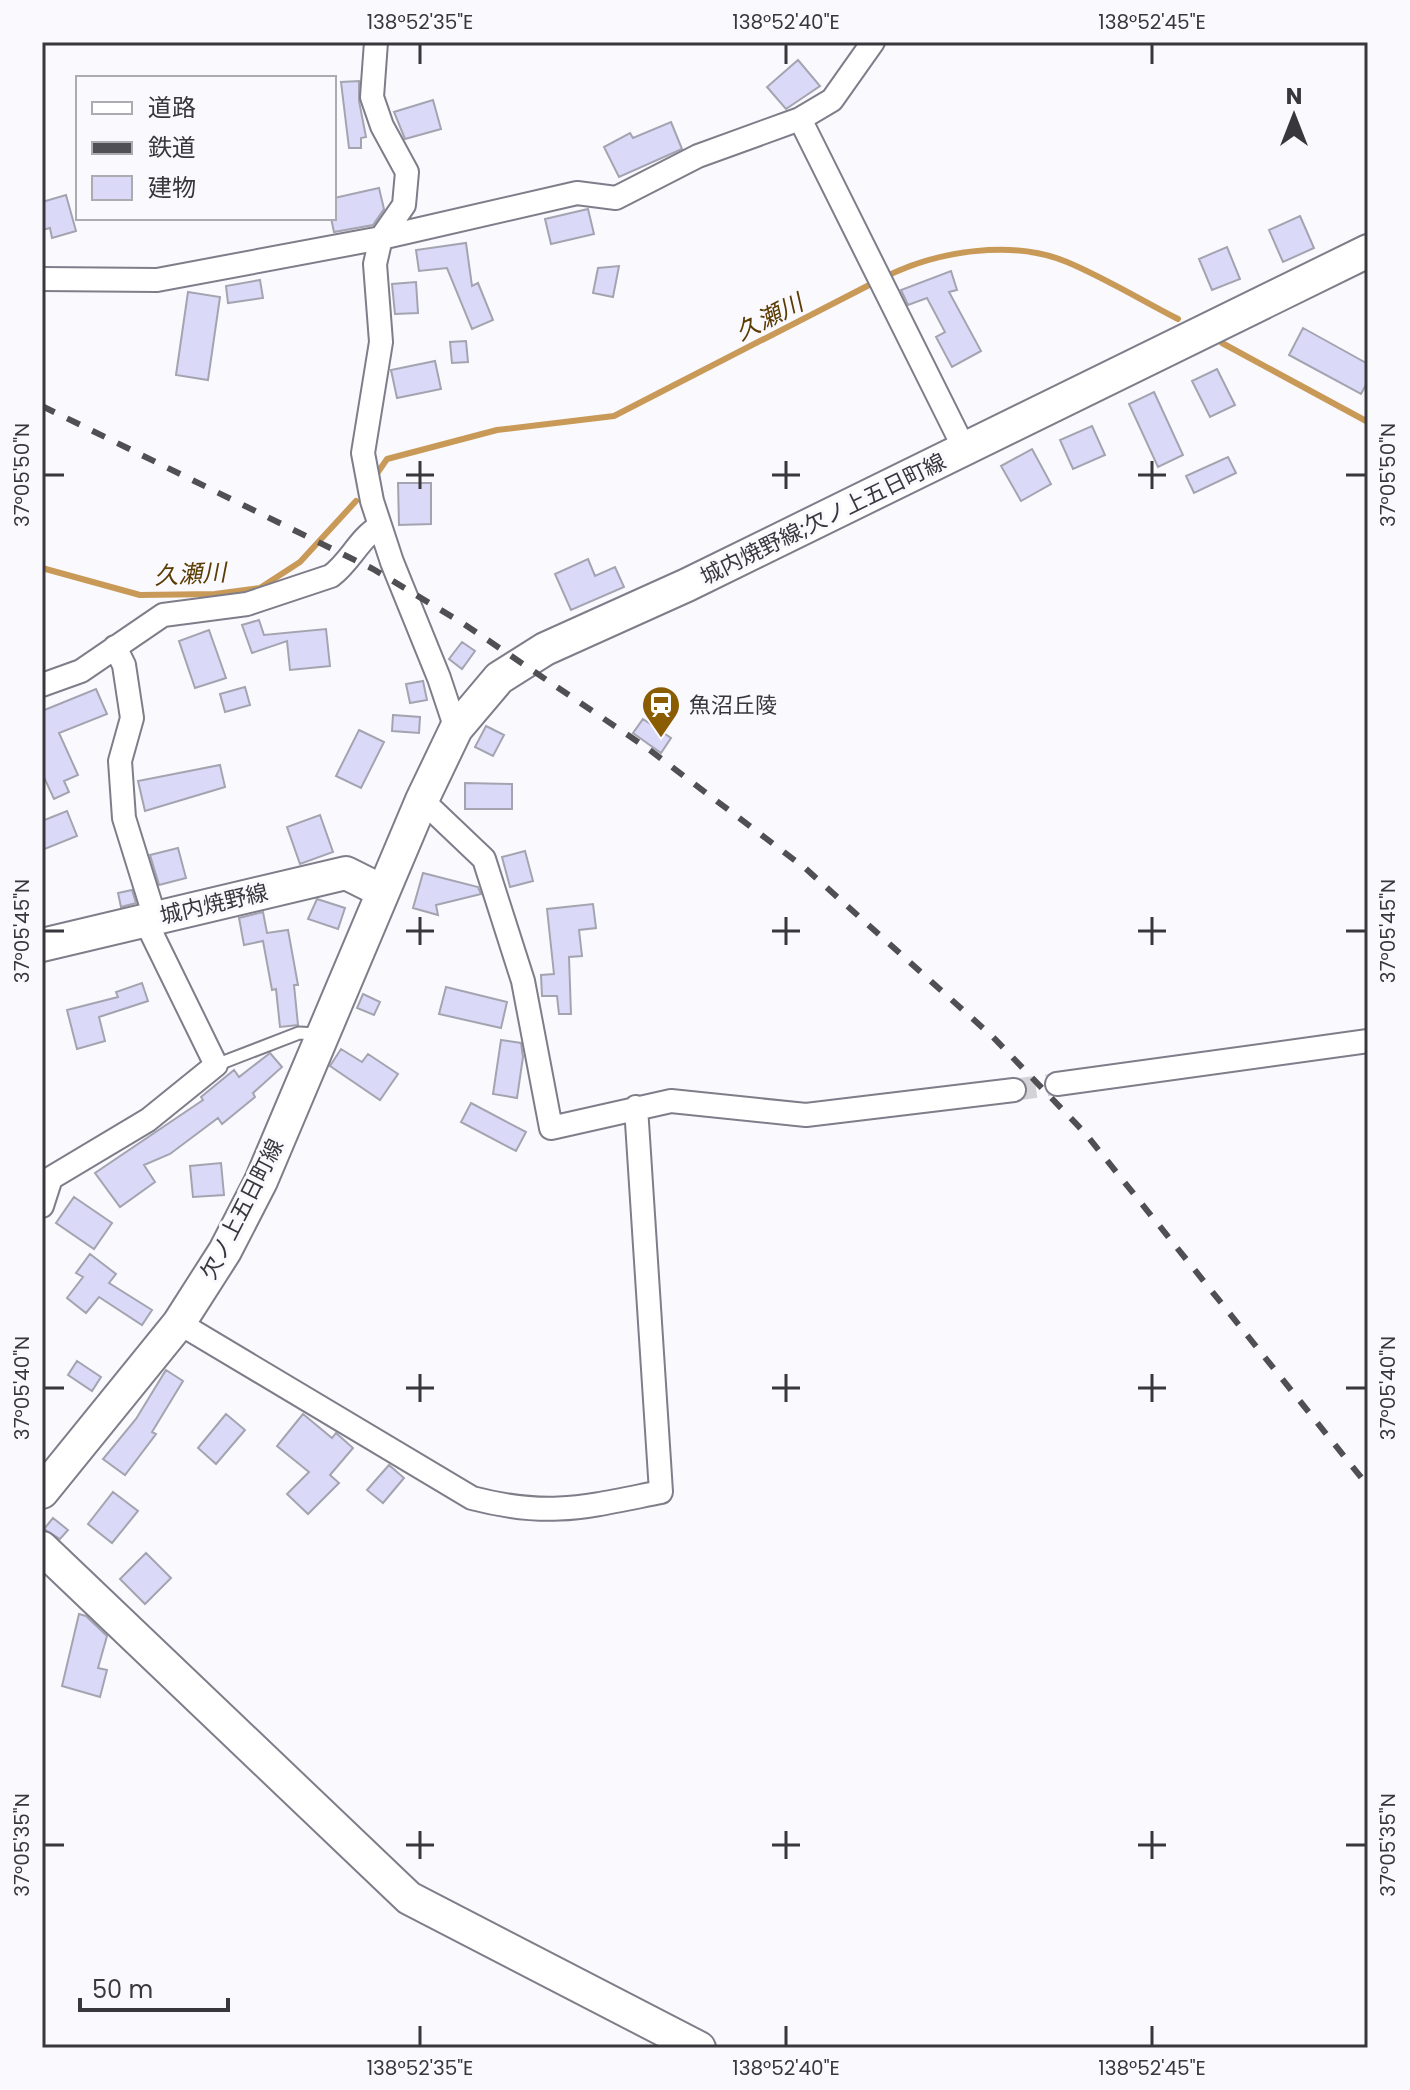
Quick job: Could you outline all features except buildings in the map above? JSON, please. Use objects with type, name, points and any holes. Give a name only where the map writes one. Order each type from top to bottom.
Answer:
[{"type":"main road","name":"城内焼野線;欠ノ上五日町線","points":[[382,891],[456,729],[499,678],[545,649],[687,585],[1368,251]]},
{"type":"main road","name":"城内焼野線","points":[[42,945],[346,873],[382,891]]},
{"type":"main road","name":"欠ノ上五日町線","points":[[42,1492],[179,1323],[225,1251],[261,1181],[382,891]]},
{"type":"main road","points":[[42,1548],[409,1898],[699,2048]]},
{"type":"street","points":[[376,42],[372,97],[382,126],[407,172],[404,205],[381,238],[375,264],[381,342],[363,453],[380,526],[456,729]]},
{"type":"street","points":[[42,279],[157,280],[381,238],[577,193],[616,198],[698,156],[800,119],[832,100],[873,42]]},
{"type":"street","points":[[800,119],[965,450]]},
{"type":"street","points":[[42,685],[81,671],[163,615],[247,604],[331,576],[342,567],[365,534],[380,526]]},
{"type":"street","points":[[42,1206],[51,1178],[148,1120],[216,1065],[150,919],[124,818],[120,761],[132,718],[124,665],[115,647]]},
{"type":"street","points":[[422,800],[484,859],[523,981],[551,1128],[671,1101],[806,1115],[1014,1090]]},
{"type":"street","points":[[1057,1084],[1368,1041]]},
{"type":"street","points":[[179,1323],[472,1498],[512,1509],[559,1512],[661,1492],[636,1107]]},
{"type":"lane","points":[[216,1065],[299,1033],[322,1034]]},
{"type":"waterway","name":"久瀬川","points":[[885,277],[928,260],[951,255],[975,251],[1023,251],[1067,262],[1178,319]]},
{"type":"waterway","name":"久瀬川","points":[[376,475],[387,459],[497,430],[614,416],[875,282]]},
{"type":"waterway","name":"久瀬川","points":[[1222,343],[1368,422]]},
{"type":"waterway","name":"久瀬川","points":[[42,568],[140,595],[215,594],[260,588],[300,562],[356,501]]},
{"type":"tunnel","points":[[1014,1090],[1057,1084]]},
{"type":"railway","points":[[42,406],[373,569],[464,624],[647,748],[805,868],[993,1037],[1085,1133],[1368,1486]]},
{"type":"place","name":"魚沼丘陵","points":[[661,739]]}]
